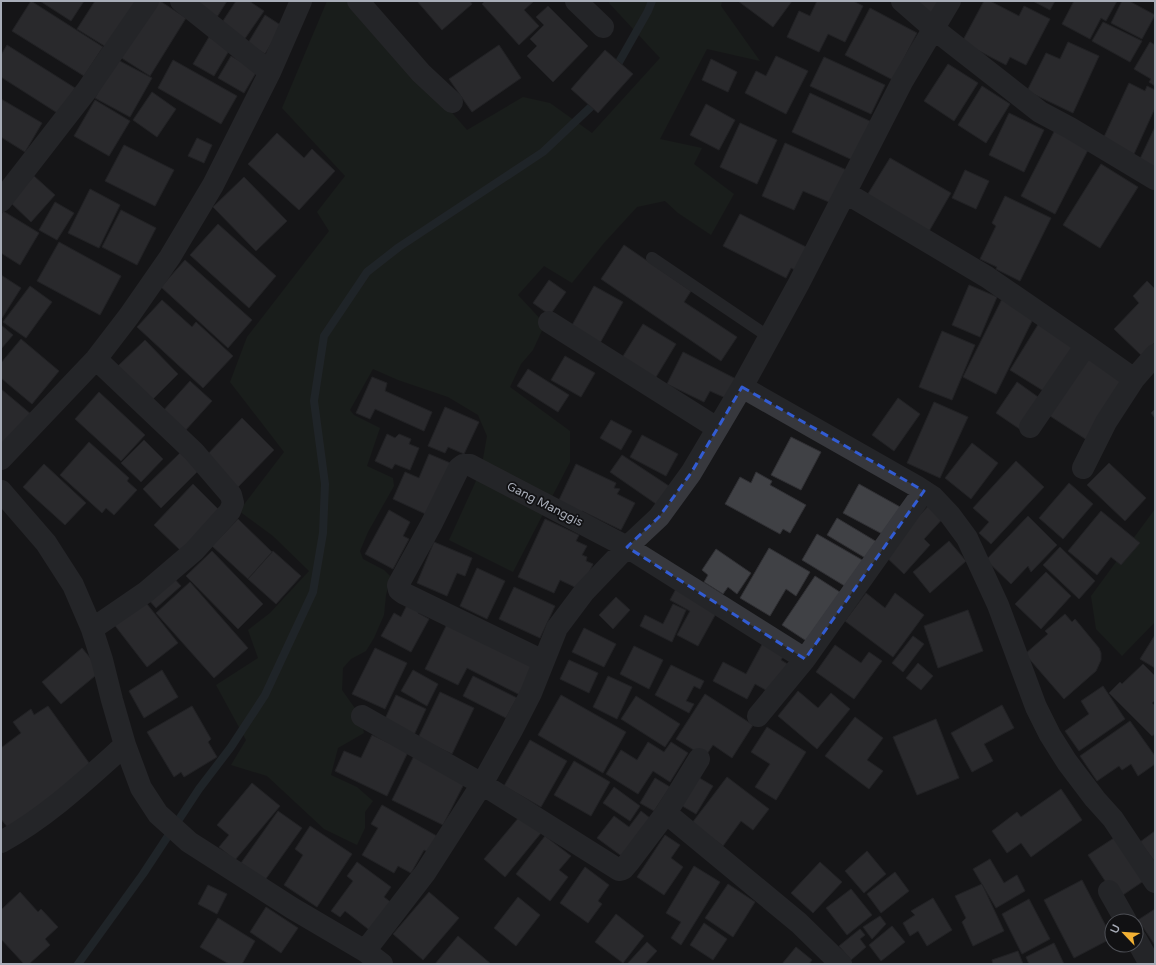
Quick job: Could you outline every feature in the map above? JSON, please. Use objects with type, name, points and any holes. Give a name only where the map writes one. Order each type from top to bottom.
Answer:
[{"type":"street","points":[[1,201],[87,90],[148,1]]},
{"type":"street","points":[[181,1],[270,72]]},
{"type":"street","points":[[1,459],[96,359],[129,316],[170,257],[213,184],[270,72],[301,1]]},
{"type":"street","points":[[358,1],[421,73],[452,102]]},
{"type":"street","points":[[576,1],[603,27]]},
{"type":"street","points":[[902,1],[934,29],[1040,112],[1070,128],[1155,179]]},
{"type":"street","points":[[1,491],[46,543],[73,585],[92,629],[125,745],[141,788],[158,814],[189,842],[216,860],[374,958],[425,873],[482,784],[512,730],[531,692],[557,628],[584,592],[627,547],[659,517],[691,473],[742,387],[799,283],[902,82],[950,1]]},
{"type":"street","points":[[846,193],[987,277],[1086,344],[1134,379]]},
{"type":"street","points":[[549,322],[717,428]]},
{"type":"street","points":[[1030,427],[1086,344]]},
{"type":"street","points":[[1083,468],[1106,422],[1134,379],[1155,355]]},
{"type":"street","points":[[92,629],[146,592],[194,551],[230,511],[233,503],[231,495],[194,452],[96,359]]},
{"type":"street","points":[[742,387],[924,491],[950,515],[967,538],[998,605],[1036,707],[1050,736],[1090,793],[1113,819],[1155,882]]},
{"type":"street","name":"Gang Manggis","points":[[543,661],[399,590],[398,585],[432,523],[459,468],[463,465],[470,465],[627,547],[805,659]]},
{"type":"street","points":[[758,716],[805,659],[924,491]]},
{"type":"street","points":[[362,716],[482,784],[619,870],[623,869],[629,862],[666,813],[699,760]]},
{"type":"street","points":[[1,842],[24,829],[74,790],[125,745]]},
{"type":"street","points":[[666,813],[799,923],[841,964]]},
{"type":"street","points":[[1109,891],[1121,913]]},
{"type":"street","points":[[1144,953],[1150,964]]},
{"type":"lane","points":[[652,258],[769,337]]},
{"type":"highlighted area","points":[[742,387],[924,491],[805,659],[627,547],[659,517],[691,473]]},
{"type":"shaded area","points":[[327,1],[355,1],[467,130],[523,97],[550,103],[592,133],[660,58],[609,3],[610,1],[722,1],[721,6],[760,61],[707,49],[660,139],[702,148],[694,164],[734,194],[711,235],[678,213],[665,201],[637,207],[604,243],[572,283],[544,266],[518,295],[545,324],[533,350],[521,364],[510,387],[570,431],[570,462],[513,572],[449,540],[481,470],[487,436],[478,415],[448,397],[398,380],[373,369],[350,410],[354,415],[380,428],[367,466],[393,478],[394,486],[368,532],[360,551],[363,559],[384,570],[391,577],[386,595],[384,615],[374,638],[366,651],[351,659],[343,668],[342,690],[359,714],[364,733],[338,748],[331,775],[357,787],[373,801],[365,812],[365,828],[357,845],[324,829],[267,776],[231,765],[246,740],[216,685],[258,658],[248,630],[270,613],[309,571],[273,536],[239,511],[284,452],[230,382],[247,337],[329,231],[317,212],[345,176],[282,108]]},
{"type":"shaded area","points":[[1155,509],[1155,622],[1122,656],[1096,629],[1091,596]]},
{"type":"building","points":[[31,1],[103,47],[84,76],[12,31]]},
{"type":"building","points":[[40,1],[84,1],[71,21]]},
{"type":"building","points":[[95,1],[143,1],[111,50],[77,29]]},
{"type":"building","points":[[155,1],[160,1],[186,18],[150,76],[120,57]]},
{"type":"building","points":[[191,1],[227,1],[217,17]]},
{"type":"building","points":[[236,1],[249,1],[264,11],[244,40],[221,24]]},
{"type":"building","points":[[417,1],[470,1],[472,4],[442,30]]},
{"type":"building","points":[[485,1],[534,1],[524,10],[539,26],[519,45],[482,4]]},
{"type":"building","points":[[738,1],[792,1],[773,27]]},
{"type":"building","points":[[817,1],[853,1],[863,6],[845,42],[828,34],[819,52],[787,37],[799,11],[810,16]]},
{"type":"building","points":[[910,1],[946,1],[933,20]]},
{"type":"building","points":[[984,1],[990,1],[1019,16],[1024,6],[1050,19],[1026,65],[1010,57],[1006,65],[962,42]]},
{"type":"building","points":[[1033,1],[1055,1],[1050,10]]},
{"type":"building","points":[[1074,1],[1117,1],[1106,21],[1101,18],[1090,39],[1062,24]]},
{"type":"building","points":[[1122,1],[1129,1],[1155,15],[1142,39],[1111,23]]},
{"type":"building","points":[[548,6],[588,46],[553,82],[527,56],[537,46],[530,39],[544,25],[536,17]]},
{"type":"building","points":[[870,8],[917,33],[893,80],[845,55]]},
{"type":"building","points":[[265,15],[282,26],[265,54],[248,43]]},
{"type":"building","points":[[1103,22],[1142,41],[1130,62],[1092,41]]},
{"type":"building","points":[[209,37],[230,49],[214,76],[193,64]]},
{"type":"building","points":[[1068,42],[1099,56],[1073,113],[1027,91],[1046,53],[1060,59]]},
{"type":"building","points":[[1150,42],[1155,45],[1155,86],[1149,82],[1151,79],[1134,69]]},
{"type":"building","points":[[7,45],[75,88],[59,114],[1,77],[1,55]]},
{"type":"building","points":[[499,45],[521,78],[472,112],[449,79]]},
{"type":"building","points":[[605,50],[633,74],[598,113],[571,89]]},
{"type":"building","points":[[231,56],[257,71],[244,93],[218,78]]},
{"type":"building","points":[[776,56],[808,71],[786,114],[745,93],[756,71],[766,76]]},
{"type":"building","points":[[824,57],[885,85],[871,114],[810,86]]},
{"type":"building","points":[[116,59],[152,78],[130,117],[95,98]]},
{"type":"building","points":[[711,59],[737,72],[728,92],[702,80]]},
{"type":"building","points":[[173,60],[237,96],[221,124],[158,88]]},
{"type":"building","points":[[948,64],[978,83],[954,121],[924,101]]},
{"type":"building","points":[[1129,83],[1145,91],[1147,86],[1155,90],[1155,108],[1134,154],[1103,139]]},
{"type":"building","points":[[982,86],[1010,104],[986,143],[958,125]]},
{"type":"building","points":[[152,92],[176,109],[157,137],[133,120]]},
{"type":"building","points":[[810,93],[876,124],[859,163],[792,132]]},
{"type":"building","points":[[1,99],[42,123],[25,152],[1,137]]},
{"type":"building","points":[[95,100],[130,121],[109,156],[74,136]]},
{"type":"building","points":[[706,104],[735,120],[719,150],[690,135]]},
{"type":"building","points":[[1009,113],[1044,130],[1024,172],[989,155]]},
{"type":"building","points":[[740,123],[777,140],[757,184],[720,167]]},
{"type":"building","points":[[1155,127],[1155,171],[1138,163]]},
{"type":"building","points":[[1055,130],[1089,148],[1055,214],[1021,196]]},
{"type":"building","points":[[277,133],[304,158],[312,149],[335,171],[299,210],[248,164]]},
{"type":"building","points":[[197,138],[212,145],[204,163],[188,156]]},
{"type":"building","points":[[785,143],[851,172],[836,205],[803,191],[794,210],[762,196]]},
{"type":"building","points":[[124,145],[174,170],[155,206],[105,181]]},
{"type":"building","points":[[890,158],[951,193],[928,233],[866,197]]},
{"type":"building","points":[[1101,164],[1138,187],[1100,248],[1063,225]]},
{"type":"building","points":[[965,170],[989,181],[976,209],[952,198]]},
{"type":"building","points":[[34,176],[55,195],[31,222],[10,202]]},
{"type":"building","points":[[244,177],[287,221],[256,251],[213,207]]},
{"type":"building","points":[[90,189],[120,205],[99,248],[68,233]]},
{"type":"building","points":[[1005,196],[1051,218],[1020,281],[980,259],[996,226],[992,223]]},
{"type":"building","points":[[55,202],[74,213],[57,240],[39,230]]},
{"type":"building","points":[[121,210],[156,228],[137,265],[102,247]]},
{"type":"building","points":[[3,211],[39,233],[20,265],[1,253],[1,215]]},
{"type":"building","points":[[740,214],[814,251],[803,274],[791,268],[786,278],[723,246]]},
{"type":"building","points":[[218,224],[276,276],[249,308],[190,255]]},
{"type":"building","points":[[59,242],[121,276],[100,315],[37,281]]},
{"type":"building","points":[[624,245],[691,291],[684,302],[737,337],[721,361],[601,279]]},
{"type":"building","points":[[185,260],[252,320],[228,348],[161,287]]},
{"type":"building","points":[[1,275],[21,288],[2,318],[1,318]]},
{"type":"building","points":[[549,280],[566,292],[550,315],[533,303]]},
{"type":"building","points":[[1147,281],[1155,289],[1155,342],[1142,356],[1114,329],[1139,303],[1133,296]]},
{"type":"building","points":[[969,285],[997,297],[980,337],[952,325]]},
{"type":"building","points":[[30,286],[52,302],[26,338],[3,322]]},
{"type":"building","points":[[594,286],[623,302],[600,343],[571,327]]},
{"type":"building","points":[[1002,299],[1035,315],[996,394],[963,377]]},
{"type":"building","points":[[162,300],[192,327],[196,322],[233,356],[203,388],[137,327]]},
{"type":"building","points":[[1039,323],[1079,348],[1050,395],[1010,370]]},
{"type":"building","points":[[643,324],[676,344],[653,382],[620,361]]},
{"type":"building","points":[[1,325],[13,335],[1,349]]},
{"type":"building","points":[[942,331],[975,345],[952,400],[919,387]]},
{"type":"building","points":[[21,339],[59,371],[32,404],[1,378],[1,363]]},
{"type":"building","points":[[145,340],[178,374],[152,400],[118,366]]},
{"type":"building","points":[[683,352],[738,380],[728,399],[710,391],[704,402],[667,384]]},
{"type":"building","points":[[1082,353],[1128,383],[1090,442],[1044,412]]},
{"type":"building","points":[[565,356],[595,373],[581,397],[551,380]]},
{"type":"building","points":[[528,369],[569,395],[558,412],[517,386]]},
{"type":"building","points":[[372,377],[387,383],[385,391],[432,412],[424,431],[375,409],[370,419],[356,413]]},
{"type":"building","points":[[190,381],[212,401],[184,432],[162,412]]},
{"type":"building","points":[[1017,382],[1045,402],[1024,432],[996,413]]},
{"type":"building","points":[[1,389],[32,415],[1,452]]},
{"type":"building","points":[[99,392],[145,435],[121,461],[75,419]]},
{"type":"building","points":[[898,398],[920,414],[894,451],[872,435]]},
{"type":"building","points":[[934,402],[968,417],[940,478],[907,463]]},
{"type":"building","points":[[445,407],[479,422],[464,454],[448,447],[445,453],[428,446]]},
{"type":"building","points":[[1155,409],[1155,418],[1151,413]]},
{"type":"building","points":[[242,418],[274,450],[238,487],[206,456]]},
{"type":"building","points":[[611,420],[632,431],[621,450],[600,438]]},
{"type":"building","points":[[387,434],[395,438],[399,434],[411,439],[409,444],[419,448],[410,470],[395,464],[392,469],[375,461]]},
{"type":"building","points":[[642,435],[678,454],[666,476],[630,457]]},
{"type":"building","points":[[791,437],[821,452],[801,490],[771,475]]},
{"type":"building","points":[[144,440],[163,459],[141,482],[121,463]]},
{"type":"building","points":[[89,442],[129,478],[127,481],[137,490],[114,515],[106,508],[102,513],[60,475]]},
{"type":"building","points":[[972,443],[998,463],[971,499],[945,478]]},
{"type":"building","points":[[180,453],[198,471],[161,508],[143,489]]},
{"type":"building","points":[[429,454],[455,465],[432,517],[393,499],[405,472],[419,478]]},
{"type":"building","points":[[622,455],[675,490],[662,508],[610,472]]},
{"type":"building","points":[[1016,461],[1044,487],[991,544],[979,533],[989,522],[973,508]]},
{"type":"building","points":[[1109,463],[1146,498],[1125,521],[1087,485]]},
{"type":"building","points":[[44,464],[86,503],[65,525],[23,487]]},
{"type":"building","points":[[576,464],[616,483],[614,488],[620,489],[617,494],[635,503],[621,530],[582,511],[580,513],[558,502]]},
{"type":"building","points":[[756,472],[772,481],[770,485],[806,505],[790,533],[783,529],[780,534],[725,504],[740,477],[751,483]]},
{"type":"building","points":[[1069,483],[1093,504],[1063,539],[1039,518]]},
{"type":"building","points":[[193,484],[220,511],[181,551],[154,525]]},
{"type":"building","points":[[859,484],[902,508],[886,536],[843,513]]},
{"type":"building","points":[[932,502],[946,515],[924,539],[930,545],[904,574],[883,554]]},
{"type":"building","points":[[389,510],[410,522],[403,536],[409,539],[393,569],[365,554]]},
{"type":"building","points":[[1101,511],[1140,543],[1121,565],[1111,557],[1097,575],[1068,551]]},
{"type":"building","points":[[1028,516],[1057,545],[1031,572],[1028,566],[1011,584],[986,560]]},
{"type":"building","points":[[837,518],[882,545],[872,562],[827,535]]},
{"type":"building","points":[[238,519],[272,552],[248,579],[212,546]]},
{"type":"building","points":[[545,519],[579,535],[576,541],[587,546],[582,555],[587,557],[586,561],[593,564],[581,590],[560,580],[554,593],[518,577]]},
{"type":"building","points":[[817,534],[864,561],[848,588],[802,560]]},
{"type":"building","points":[[949,541],[966,561],[930,593],[913,572]]},
{"type":"building","points":[[434,542],[472,558],[465,576],[457,573],[447,596],[417,583]]},
{"type":"building","points":[[1060,547],[1095,581],[1079,599],[1043,565]]},
{"type":"building","points":[[769,548],[810,572],[796,596],[786,589],[770,616],[740,598]]},
{"type":"building","points":[[716,549],[751,573],[737,594],[728,587],[723,594],[704,582],[708,575],[702,570]]},
{"type":"building","points":[[212,551],[263,604],[238,629],[186,576]]},
{"type":"building","points":[[273,551],[301,576],[276,604],[248,579]]},
{"type":"building","points":[[477,568],[505,581],[487,619],[460,606]]},
{"type":"building","points":[[1046,572],[1071,596],[1041,629],[1015,604]]},
{"type":"building","points":[[172,576],[181,586],[156,608],[147,598]]},
{"type":"building","points":[[815,576],[846,596],[814,646],[782,625]]},
{"type":"building","points":[[190,582],[248,648],[214,678],[156,613]]},
{"type":"building","points":[[678,585],[719,608],[698,646],[677,635],[690,611],[670,600]]},
{"type":"building","points":[[514,587],[555,606],[540,638],[499,619]]},
{"type":"building","points":[[866,593],[885,608],[895,593],[924,615],[893,657],[845,621]]},
{"type":"building","points":[[616,597],[630,610],[613,629],[599,615]]},
{"type":"building","points":[[143,599],[178,643],[147,667],[113,623]]},
{"type":"building","points":[[408,603],[420,609],[418,613],[429,619],[411,652],[381,636],[394,613],[401,617]]},
{"type":"building","points":[[673,604],[686,610],[672,642],[640,626],[645,615],[663,624]]},
{"type":"building","points":[[968,610],[983,651],[938,668],[924,626]]},
{"type":"building","points":[[1065,614],[1072,622],[1075,619],[1099,648],[1101,660],[1096,671],[1064,699],[1025,654],[1048,634],[1045,631]]},
{"type":"building","points":[[449,620],[538,664],[522,696],[467,668],[458,685],[425,669]]},
{"type":"building","points":[[584,628],[616,644],[604,667],[572,652]]},
{"type":"building","points":[[1155,635],[1155,668],[1140,659]]},
{"type":"building","points":[[913,636],[924,644],[903,672],[892,663]]},
{"type":"building","points":[[765,639],[787,651],[781,660],[789,665],[773,694],[755,684],[747,699],[713,681],[723,662],[746,674]]},
{"type":"building","points":[[835,645],[861,663],[869,652],[882,661],[854,699],[816,672]]},
{"type":"building","points":[[634,646],[663,660],[649,689],[620,674]]},
{"type":"building","points":[[82,648],[101,671],[61,704],[42,682]]},
{"type":"building","points":[[375,648],[407,663],[385,709],[352,694]]},
{"type":"building","points":[[569,660],[598,673],[589,693],[560,679]]},
{"type":"building","points":[[918,663],[933,676],[921,690],[906,678]]},
{"type":"building","points":[[1143,664],[1155,676],[1155,700],[1152,703],[1155,706],[1155,734],[1152,736],[1109,693],[1120,682],[1122,684]]},
{"type":"building","points":[[671,665],[704,681],[700,689],[694,686],[686,701],[694,704],[689,713],[655,695]]},
{"type":"building","points":[[162,670],[178,697],[144,718],[129,691]]},
{"type":"building","points":[[413,670],[438,684],[427,706],[401,691]]},
{"type":"building","points":[[473,676],[517,698],[506,718],[463,696]]},
{"type":"building","points":[[608,676],[632,687],[617,719],[593,707]]},
{"type":"building","points":[[1103,686],[1125,719],[1079,751],[1065,731],[1089,714],[1081,701]]},
{"type":"building","points":[[798,691],[818,708],[831,693],[850,709],[817,749],[778,716]]},
{"type":"building","points":[[440,692],[474,708],[452,754],[418,738]]},
{"type":"building","points":[[705,694],[753,725],[732,758],[713,745],[705,757],[676,739]]},
{"type":"building","points":[[396,695],[426,709],[414,735],[384,721]]},
{"type":"building","points":[[561,695],[626,732],[603,773],[538,735]]},
{"type":"building","points":[[636,696],[680,724],[665,747],[621,719]]},
{"type":"building","points":[[1002,705],[1014,728],[984,744],[993,761],[972,772],[951,733]]},
{"type":"building","points":[[48,706],[92,767],[8,828],[1,819],[1,748],[21,733],[13,722],[31,709],[34,715]]},
{"type":"building","points":[[192,706],[211,739],[208,742],[217,757],[184,777],[181,772],[174,777],[147,732]]},
{"type":"building","points":[[855,717],[883,738],[867,760],[883,771],[869,789],[825,756]]},
{"type":"building","points":[[936,719],[959,778],[917,795],[893,737]]},
{"type":"building","points":[[1130,721],[1155,756],[1155,764],[1138,776],[1131,764],[1122,770],[1119,766],[1097,781],[1080,756]]},
{"type":"building","points":[[767,727],[806,752],[776,800],[755,787],[770,764],[751,752]]},
{"type":"building","points":[[372,735],[408,752],[387,796],[335,771],[344,751],[361,758]]},
{"type":"building","points":[[530,740],[567,761],[541,807],[504,786]]},
{"type":"building","points":[[648,742],[664,752],[671,742],[688,753],[670,782],[653,771],[638,794],[606,774],[621,750],[637,760]]},
{"type":"building","points":[[414,756],[465,782],[443,825],[392,800]]},
{"type":"building","points":[[574,761],[610,782],[591,816],[554,795]]},
{"type":"building","points":[[696,776],[713,786],[696,814],[679,804]]},
{"type":"building","points":[[727,777],[769,809],[753,830],[741,821],[723,846],[692,823]]},
{"type":"building","points":[[655,778],[670,787],[654,811],[640,803]]},
{"type":"building","points":[[252,783],[280,806],[235,860],[219,847],[229,835],[217,825]]},
{"type":"building","points":[[614,787],[640,806],[630,821],[603,803]]},
{"type":"building","points":[[1061,789],[1082,820],[1031,857],[1021,843],[1007,853],[992,831],[1017,812],[1021,817]]},
{"type":"building","points":[[382,805],[442,839],[433,854],[424,850],[411,873],[398,866],[394,873],[362,855],[378,828],[371,824]]},
{"type":"building","points":[[278,811],[302,828],[265,880],[241,863]]},
{"type":"building","points":[[641,811],[655,822],[627,860],[597,838],[614,816],[629,827]]},
{"type":"building","points":[[520,816],[541,833],[505,877],[484,859]]},
{"type":"building","points":[[310,826],[352,854],[317,907],[284,885],[303,855],[295,849]]},
{"type":"building","points":[[1155,831],[1155,862],[1140,842]]},
{"type":"building","points":[[665,835],[680,845],[671,858],[683,867],[664,895],[637,877]]},
{"type":"building","points":[[545,836],[571,856],[559,870],[568,877],[550,901],[516,874]]},
{"type":"building","points":[[1117,836],[1145,880],[1117,899],[1088,855]]},
{"type":"building","points":[[867,851],[886,874],[864,893],[845,871]]},
{"type":"building","points":[[990,859],[1004,883],[1017,875],[1025,891],[996,908],[973,869]]},
{"type":"building","points":[[357,862],[391,887],[384,897],[393,904],[372,932],[345,911],[340,917],[331,911],[353,881],[347,876]]},
{"type":"building","points":[[820,862],[842,882],[813,913],[791,893]]},
{"type":"building","points":[[694,866],[720,882],[681,945],[671,938],[681,922],[666,913]]},
{"type":"building","points":[[585,867],[609,885],[598,901],[602,904],[588,923],[560,903]]},
{"type":"building","points":[[895,872],[909,891],[881,913],[867,894]]},
{"type":"building","points":[[1082,880],[1104,923],[1104,942],[1074,958],[1044,900]]},
{"type":"building","points":[[728,884],[755,902],[733,937],[705,918]]},
{"type":"building","points":[[982,884],[1004,931],[973,946],[962,922],[966,918],[955,896]]},
{"type":"building","points":[[208,885],[227,894],[217,914],[198,904]]},
{"type":"building","points":[[851,889],[872,915],[847,935],[826,908]]},
{"type":"building","points":[[20,892],[38,912],[41,909],[58,927],[45,939],[50,945],[29,964],[24,964],[1,939],[1,910]]},
{"type":"building","points":[[429,892],[459,918],[423,960],[393,934]]},
{"type":"building","points":[[518,897],[540,915],[516,946],[494,928]]},
{"type":"building","points":[[933,898],[952,930],[927,946],[918,931],[910,936],[903,923],[915,915],[911,911]]},
{"type":"building","points":[[1029,899],[1050,939],[1022,954],[1002,914]]},
{"type":"building","points":[[266,907],[298,928],[281,953],[250,932]]},
{"type":"building","points":[[1155,909],[1155,945],[1144,929],[1144,916]]},
{"type":"building","points":[[616,914],[644,936],[623,963],[595,942]]},
{"type":"building","points":[[880,916],[886,924],[872,939],[863,927]]},
{"type":"building","points":[[218,918],[255,941],[242,964],[229,964],[200,947]]},
{"type":"building","points":[[704,923],[727,939],[713,960],[690,945]]},
{"type":"building","points":[[892,926],[905,942],[881,961],[869,945]]},
{"type":"building","points":[[860,929],[865,935],[860,939],[866,947],[851,960],[839,946]]},
{"type":"building","points":[[458,936],[491,964],[435,964]]},
{"type":"building","points":[[647,942],[657,951],[645,964],[627,964]]},
{"type":"building","points":[[1054,943],[1064,964],[1029,964],[1026,957]]},
{"type":"building","points":[[796,947],[812,960],[809,964],[782,964]]},
{"type":"building","points":[[1018,951],[1023,964],[993,964],[992,960]]},
{"type":"waterway","points":[[614,71],[648,11],[652,1]]},
{"type":"waterway","points":[[78,964],[143,874],[199,789],[231,747],[265,695],[313,592],[323,533],[325,484],[314,401],[324,336],[367,272],[399,247],[543,152],[597,100]]}]
